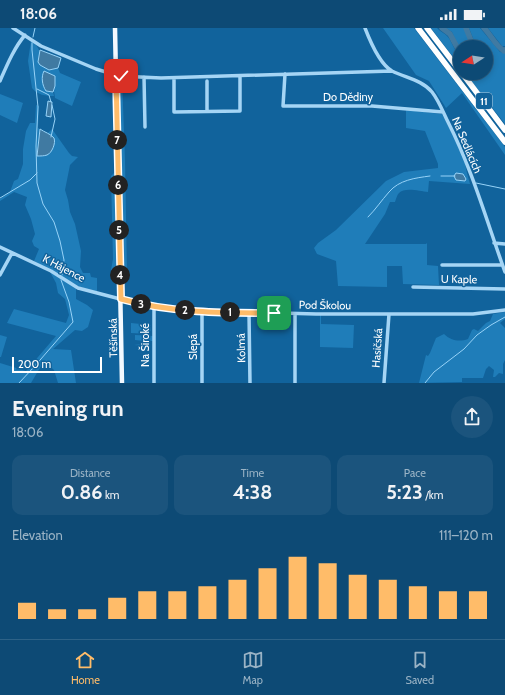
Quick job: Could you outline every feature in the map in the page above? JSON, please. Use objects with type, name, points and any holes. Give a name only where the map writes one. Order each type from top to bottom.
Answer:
[{"type":"highway","name":"11","points":[[418,28],[505,142]]},
{"type":"highway","name":"11","points":[[427,28],[453,62]]},
{"type":"highway","name":"11","points":[[467,80],[505,130]]},
{"type":"main road","name":"Těšínská","points":[[115,28],[122,383]]},
{"type":"street","points":[[14,28],[41,46],[96,69],[116,75],[174,78],[392,71]]},
{"type":"street","points":[[365,28],[374,48],[386,66],[392,71]]},
{"type":"street","points":[[0,81],[17,46],[25,35]]},
{"type":"street","name":"Na Sedlácích","points":[[392,71],[420,82],[432,91],[462,152],[505,272]]},
{"type":"street","name":"Do Dědiny","points":[[285,74],[284,106],[372,106],[443,112]]},
{"type":"street","points":[[174,78],[174,112],[240,111],[240,76]]},
{"type":"street","points":[[144,77],[145,127]]},
{"type":"street","points":[[207,81],[207,111]]},
{"type":"street","points":[[494,244],[505,244]]},
{"type":"street","name":"K Hájence","points":[[0,247],[51,271],[78,288],[121,299]]},
{"type":"street","points":[[0,275],[12,253]]},
{"type":"street","points":[[442,265],[502,264]]},
{"type":"street","name":"U Kaple","points":[[413,287],[505,288]]},
{"type":"street","name":"Pod Školou","points":[[121,299],[154,306],[202,311],[249,313],[473,314],[505,310]]},
{"type":"street","name":"Na Široké","points":[[154,306],[154,383]]},
{"type":"street","name":"Slepá","points":[[202,311],[202,383]]},
{"type":"street","name":"Kolmá","points":[[249,313],[250,383]]},
{"type":"street","points":[[295,314],[295,383]]},
{"type":"street","name":"Hasičská","points":[[384,383],[389,314]]},
{"type":"shaded area","points":[[383,28],[414,28],[505,147],[505,155],[462,93],[446,108],[429,81],[416,75]]},
{"type":"shaded area","points":[[431,28],[437,28],[448,37],[453,45],[453,57]]},
{"type":"shaded area","points":[[446,28],[464,28],[469,40],[456,40],[452,32]]},
{"type":"shaded area","points":[[469,28],[480,28],[490,40],[473,40]]},
{"type":"shaded area","points":[[488,28],[505,28],[505,46],[502,46]]},
{"type":"shaded area","points":[[31,41],[39,50],[38,62],[40,65],[49,70],[58,68],[60,73],[81,82],[72,106],[55,98],[55,86],[46,91],[53,92],[54,96],[39,94],[32,88],[28,61]]},
{"type":"shaded area","points":[[493,44],[500,52],[505,53],[505,124],[470,80],[493,80]]},
{"type":"shaded area","points":[[40,50],[61,58],[58,68],[49,70],[40,65],[38,62]]},
{"type":"shaded area","points":[[44,71],[55,76],[55,86],[53,92],[46,91],[42,81]]},
{"type":"shaded area","points":[[122,77],[127,273],[124,276],[120,78]]},
{"type":"shaded area","points":[[0,94],[23,103],[17,123],[0,115]]},
{"type":"shaded area","points":[[48,101],[52,102],[51,117],[46,116]]},
{"type":"shaded area","points":[[36,105],[39,106],[38,128],[40,129],[37,156],[48,154],[52,150],[54,139],[47,134],[52,129],[69,153],[72,156],[78,157],[70,165],[65,190],[81,251],[80,267],[83,273],[90,273],[91,277],[97,278],[97,292],[80,287],[34,261],[39,249],[34,246],[32,241],[35,234],[25,205],[27,197],[14,192],[0,201],[0,199],[10,192],[14,181],[18,179],[23,164],[23,149],[26,131],[30,123],[35,123]]},
{"type":"shaded area","points":[[406,110],[442,114],[461,151],[470,184],[429,181],[428,192],[412,190],[401,191],[395,202],[390,202],[385,214],[365,244],[427,243],[427,265],[438,266],[439,285],[403,284],[402,266],[387,266],[387,287],[338,286],[336,261],[317,254],[314,248],[318,243],[336,230],[386,181],[404,172],[438,168],[438,164],[425,131],[406,128]]},
{"type":"shaded area","points":[[40,129],[54,138],[52,150],[45,156],[37,156]]},
{"type":"shaded area","points":[[115,172],[117,279],[115,281],[114,274],[111,270],[113,259],[111,176]]},
{"type":"shaded area","points":[[456,173],[463,174],[466,179],[465,181],[456,180],[454,176]]},
{"type":"shaded area","points":[[50,272],[76,288],[76,299],[93,310],[88,327],[82,331],[75,330],[53,349],[71,350],[76,383],[58,383],[54,370],[44,361],[31,383],[0,383],[0,363],[26,371],[56,336],[7,323],[14,309],[66,323],[69,315],[65,299],[58,293],[56,283]]},
{"type":"shaded area","points":[[505,312],[505,319],[500,323],[505,328],[505,360],[503,364],[503,374],[499,373],[493,377],[494,370],[489,366],[486,369],[483,378],[462,378],[462,382],[419,383],[426,355],[428,356],[430,353],[436,338],[444,334],[456,340],[468,339],[472,330],[474,329],[478,331],[490,321],[493,314]]},
{"type":"shaded area","points":[[320,315],[321,324],[354,325],[353,348],[320,347]]},
{"type":"shaded area","points":[[131,323],[151,325],[150,334],[131,333]]},
{"type":"shaded area","points":[[0,335],[7,337],[1,357],[0,357]]},
{"type":"shaded area","points":[[135,335],[153,336],[153,341],[148,341],[148,346],[134,345],[143,344],[144,341],[135,340]]},
{"type":"waterway","points":[[33,37],[35,28]]},
{"type":"waterway","points":[[442,28],[450,34],[453,40]]},
{"type":"waterway","points":[[466,28],[471,40]]},
{"type":"waterway","points":[[484,28],[498,46],[504,51],[505,50]]},
{"type":"waterway","points":[[32,43],[38,107],[36,146],[37,183],[43,204],[54,222],[60,241],[64,260],[62,275]]},
{"type":"waterway","points":[[37,89],[49,95],[51,102]]},
{"type":"waterway","points":[[51,137],[55,119],[52,105]]},
{"type":"waterway","points":[[0,198],[30,180],[37,173]]},
{"type":"waterway","points":[[368,217],[389,192],[402,182],[430,176]]},
{"type":"waterway","points":[[441,176],[455,176]]},
{"type":"waterway","points":[[476,183],[505,189]]},
{"type":"waterway","points":[[19,383],[73,322],[69,302],[61,280]]},
{"type":"waterway","points":[[425,383],[434,372],[464,349],[477,335],[505,317]]},
{"type":"route","points":[[121,76],[116,75],[121,299],[183,310],[274,313]]}]
